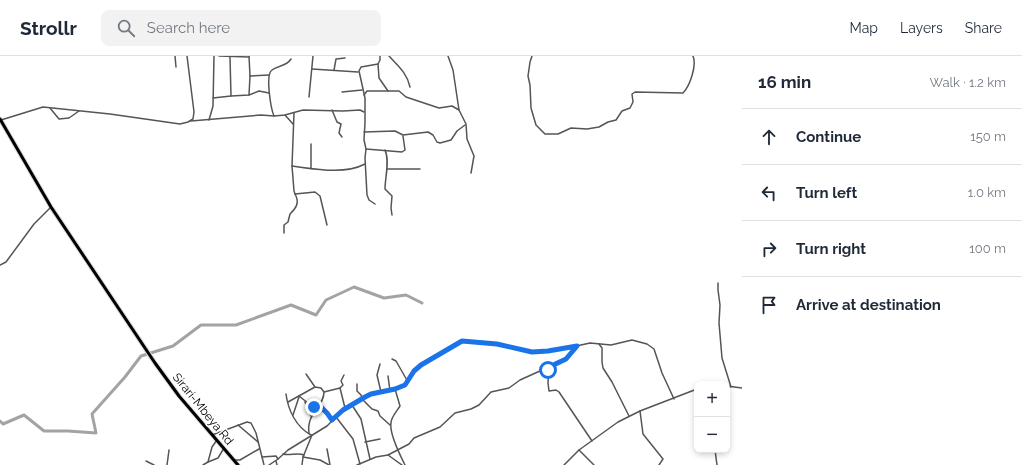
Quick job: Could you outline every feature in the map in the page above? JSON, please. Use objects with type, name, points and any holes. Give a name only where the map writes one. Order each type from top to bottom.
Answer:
[{"type":"highway","name":"Sirari-Mbeya Rd","points":[[0,119],[51,207],[155,363],[180,396],[238,465]]},
{"type":"street","points":[[175,56],[176,67]]},
{"type":"street","points":[[187,56],[194,112],[191,121]]},
{"type":"street","points":[[209,120],[213,106],[214,56]]},
{"type":"street","points":[[219,56],[249,57],[249,95]]},
{"type":"street","points":[[230,56],[231,96]]},
{"type":"street","points":[[309,97],[313,56]]},
{"type":"street","points":[[380,56],[378,64],[379,78],[388,91]]},
{"type":"street","points":[[389,56],[403,72],[410,87]]},
{"type":"street","points":[[448,56],[453,70],[459,110],[466,124],[467,137],[474,156],[471,173]]},
{"type":"street","points":[[532,56],[528,76],[531,108],[536,126],[548,135],[561,133],[572,128],[593,129],[616,120],[622,111],[630,108],[633,102],[632,94],[635,92],[683,93],[689,84],[695,64],[694,56]]},
{"type":"street","points":[[334,70],[336,59],[345,58]]},
{"type":"street","points":[[274,116],[269,75],[272,70],[283,66],[291,59]]},
{"type":"street","points":[[376,204],[369,200],[367,195],[364,95],[358,72],[361,67],[378,64]]},
{"type":"street","points":[[312,69],[358,72]]},
{"type":"street","points":[[250,76],[269,75]]},
{"type":"street","points":[[342,92],[362,90]]},
{"type":"street","points":[[213,98],[249,95],[259,91],[270,93]]},
{"type":"street","points":[[364,95],[367,91],[399,91],[406,97],[439,108],[452,106],[459,110]]},
{"type":"street","points":[[360,110],[364,106]]},
{"type":"street","points":[[0,119],[39,107],[180,124],[191,121],[261,115],[285,115],[304,110],[360,110],[364,112]]},
{"type":"street","points":[[48,107],[59,119],[69,118],[80,111]]},
{"type":"street","points":[[332,110],[337,122],[341,124],[339,133],[342,137]]},
{"type":"street","points":[[284,233],[284,225],[288,222],[290,214],[298,204],[294,192],[292,166],[294,113]]},
{"type":"street","points":[[285,115],[293,126]]},
{"type":"street","points":[[364,132],[395,131],[403,135],[428,132],[433,135],[436,142],[440,143],[451,140],[457,131],[466,124]]},
{"type":"street","points":[[366,149],[400,152],[404,151],[403,135]]},
{"type":"street","points":[[311,144],[311,168]]},
{"type":"street","points":[[385,150],[387,154],[385,189],[392,196],[392,215]]},
{"type":"street","points":[[292,166],[346,169],[360,167],[365,164]]},
{"type":"street","points":[[386,169],[420,168]]},
{"type":"street","points":[[295,194],[315,192],[320,196],[327,225]]},
{"type":"street","points":[[0,265],[6,262],[34,224],[51,207]]},
{"type":"street","points":[[718,283],[722,358],[731,387],[742,388]]},
{"type":"street","points":[[269,465],[311,435],[327,426],[345,409],[371,394],[395,389],[408,382],[414,371],[421,365],[462,341],[497,344],[532,352],[548,351],[590,343],[612,345],[632,340],[639,341],[652,347],[656,352],[662,373],[674,399]]},
{"type":"street","points":[[600,344],[602,348],[603,368],[612,382],[629,416]]},
{"type":"street","points":[[336,417],[353,439],[359,465],[388,455],[409,444],[414,438],[440,427],[455,413],[475,407],[491,392],[509,388],[517,382],[566,359],[577,346]]},
{"type":"street","points":[[392,359],[397,362],[408,382]]},
{"type":"street","points":[[380,364],[377,375],[381,392]]},
{"type":"street","points":[[549,367],[549,391],[556,390],[559,392],[592,441]]},
{"type":"street","points":[[306,374],[315,387],[320,388],[324,392]]},
{"type":"street","points":[[344,375],[341,381],[343,385],[340,388],[345,409]]},
{"type":"street","points":[[388,376],[390,390]]},
{"type":"street","points":[[357,384],[357,391],[361,395],[362,399],[372,409],[378,411],[380,416],[390,425],[398,450],[406,465]]},
{"type":"street","points":[[288,402],[315,387]]},
{"type":"street","points":[[324,392],[340,388]]},
{"type":"street","points":[[390,425],[391,420],[400,406],[395,389]]},
{"type":"street","points":[[564,465],[579,450],[618,422],[640,411],[694,391]]},
{"type":"street","points":[[302,465],[311,435],[308,426],[311,416],[322,400],[324,392]]},
{"type":"street","points":[[286,394],[293,416],[302,429],[311,435]]},
{"type":"street","points":[[299,396],[313,407],[318,406],[327,413],[332,420]]},
{"type":"street","points":[[293,416],[299,396]]},
{"type":"street","points":[[305,402],[311,416]]},
{"type":"street","points":[[352,406],[361,419],[370,460]]},
{"type":"street","points":[[640,411],[643,434],[663,459],[660,465]]},
{"type":"street","points":[[212,435],[247,422],[252,423],[264,465]]},
{"type":"street","points":[[238,425],[258,442]]},
{"type":"street","points":[[366,442],[380,439]]},
{"type":"street","points":[[208,462],[212,447],[217,440]]},
{"type":"street","points":[[203,465],[218,458],[224,448]]},
{"type":"street","points":[[234,460],[240,460],[260,449]]},
{"type":"street","points":[[327,449],[330,465]]},
{"type":"street","points":[[167,465],[169,450]]},
{"type":"street","points":[[579,450],[594,465]]},
{"type":"street","points":[[283,454],[290,455],[299,453],[330,465]]},
{"type":"street","points":[[716,453],[717,465]]},
{"type":"street","points":[[388,455],[402,465]]},
{"type":"street","points":[[262,457],[276,456],[277,465]]},
{"type":"street","points":[[326,463],[328,457]]},
{"type":"street","points":[[146,461],[154,465]]},
{"type":"waterway","points":[[0,421],[3,424],[24,415],[44,431],[96,433],[92,414],[125,377],[141,356],[173,346],[201,325],[236,325],[291,305],[316,315],[326,300],[354,287],[384,298],[406,295],[422,303]]},
{"type":"route","points":[[314,407],[320,406],[332,420],[343,410],[371,394],[400,388],[405,385],[414,371],[421,365],[462,341],[473,343],[485,342],[532,352],[577,346],[566,359],[549,367],[548,370]]}]
